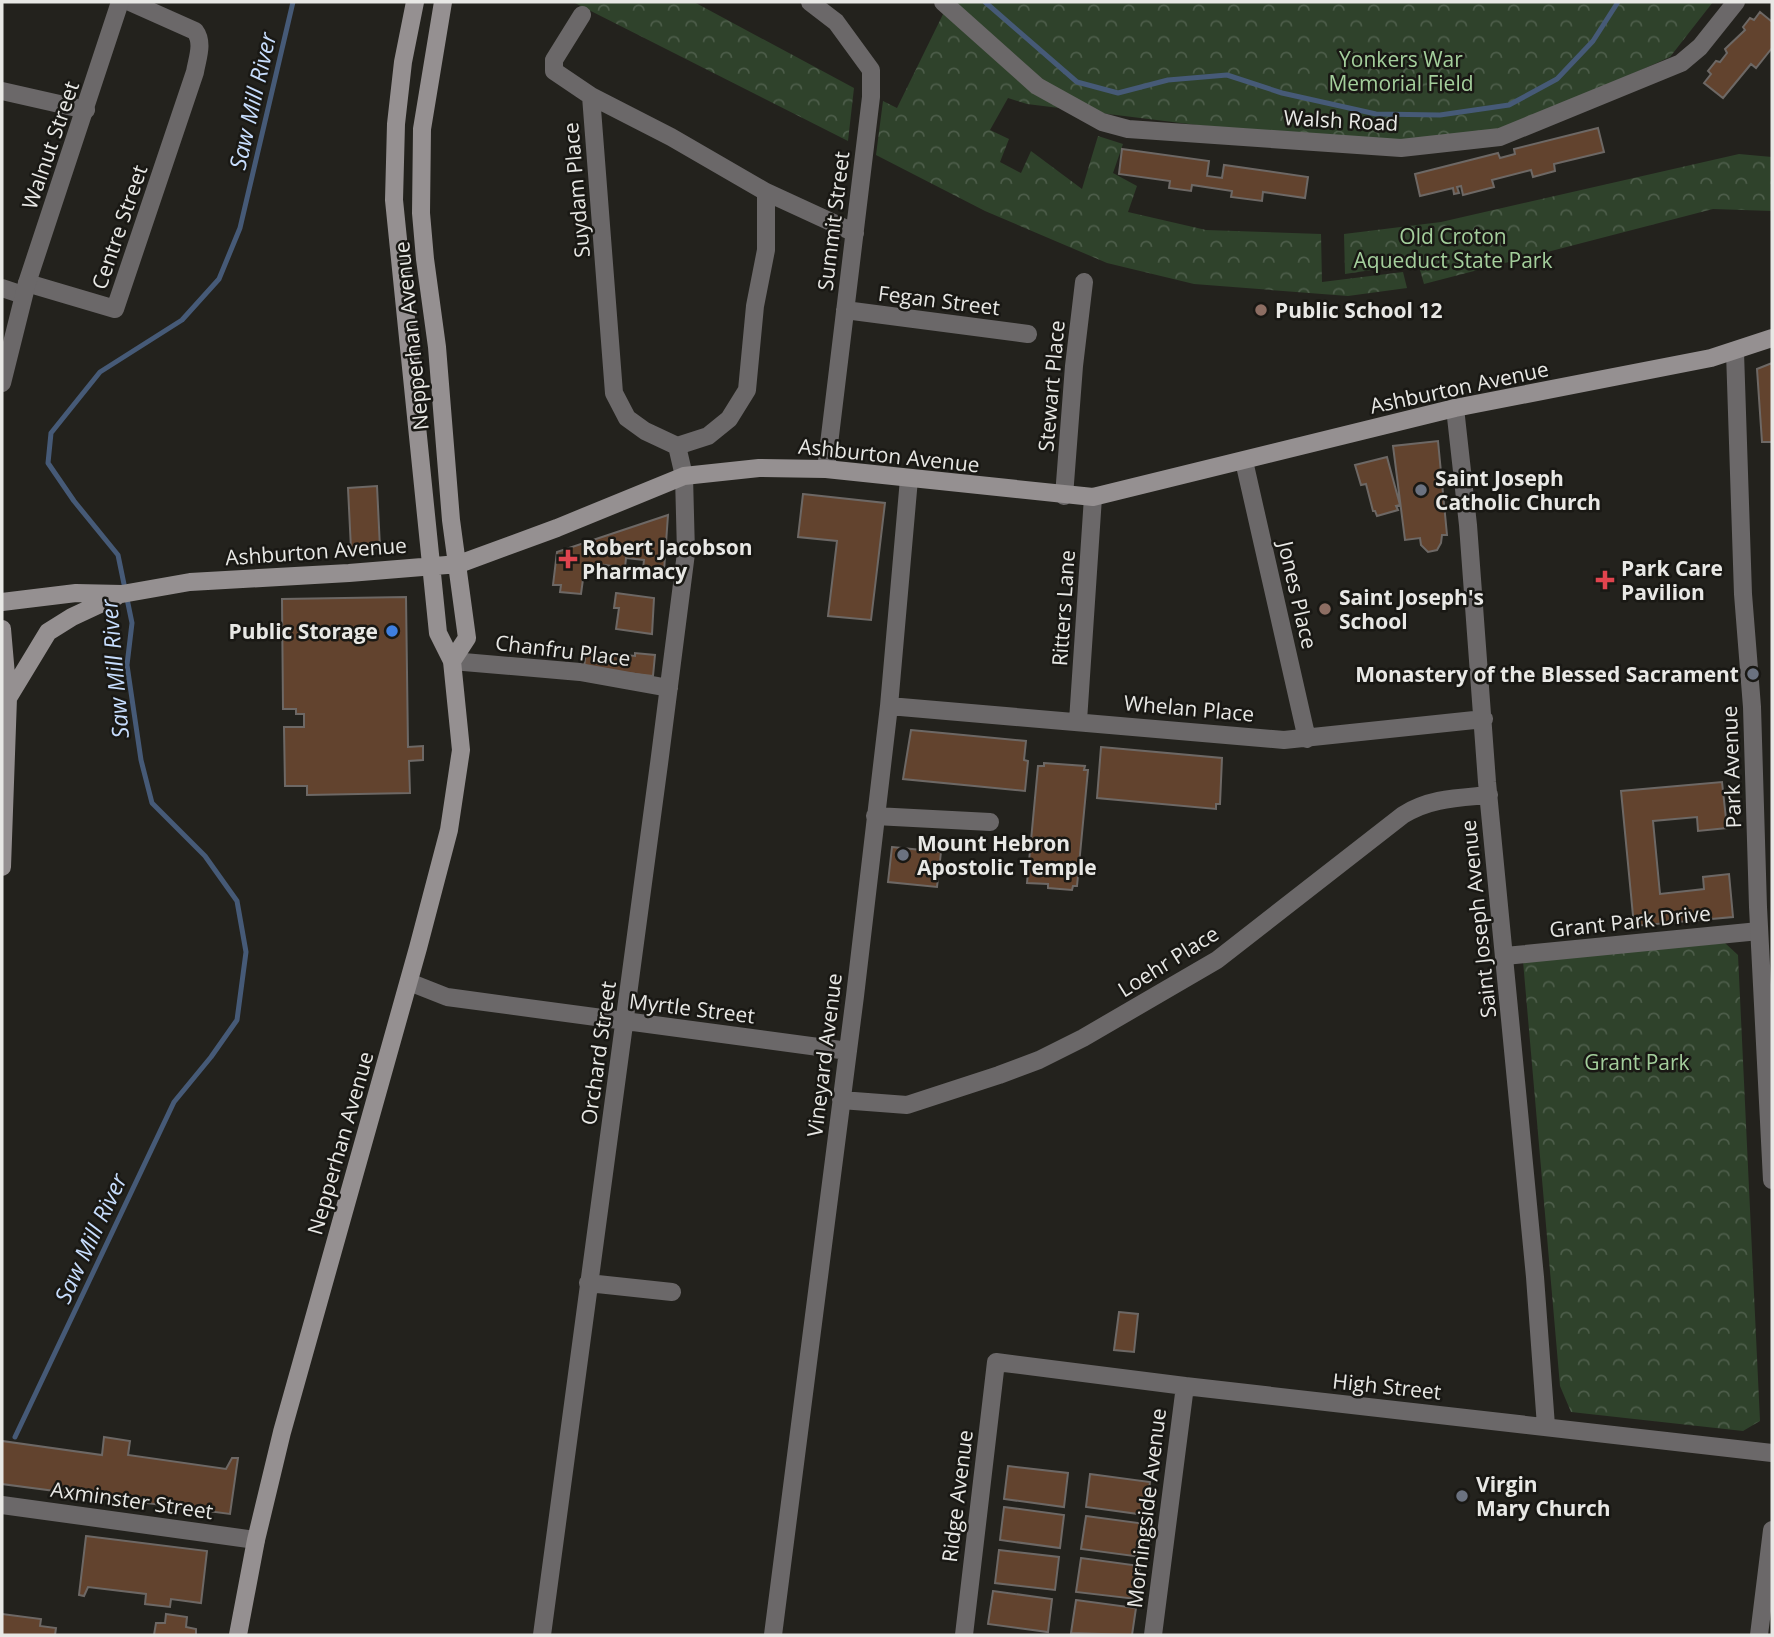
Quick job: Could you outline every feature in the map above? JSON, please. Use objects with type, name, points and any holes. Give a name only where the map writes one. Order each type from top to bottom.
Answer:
[{"type":"main road","name":"Nepperhan Avenue","points":[[238,1635],[256,1540],[282,1432],[449,830],[461,750],[452,660],[438,633],[394,201],[396,124],[403,62],[415,2]]},
{"type":"main road","name":"Nepperhan Avenue","points":[[443,2],[422,129],[421,213],[437,347],[452,520],[467,638],[452,660]]},
{"type":"main road","name":"Ashburton Avenue","points":[[2,602],[76,593],[122,594],[204,581],[459,564],[557,528],[684,476],[759,468],[826,469],[1093,497],[1455,408],[1711,358],[1772,338]]},
{"type":"main road","points":[[8,698],[48,632],[72,617],[122,594]]},
{"type":"main road","points":[[2,629],[8,698],[2,867]]},
{"type":"street","name":"Walnut Street","points":[[2,383],[25,289],[120,2]]},
{"type":"street","name":"Centre Street","points":[[25,289],[115,309],[195,72],[200,46],[195,31],[130,2]]},
{"type":"street","name":"Summit Street","points":[[810,2],[836,22],[871,70],[871,97],[826,469]]},
{"type":"street","name":"Walsh Road","points":[[943,2],[1037,86],[1102,122],[1128,129],[1401,148],[1500,137],[1681,63],[1700,47],[1736,2]]},
{"type":"street","points":[[582,15],[554,60],[554,71],[591,96]]},
{"type":"street","points":[[2,92],[86,110]]},
{"type":"street","name":"Suydam Place","points":[[591,96],[671,137],[766,192],[855,233]]},
{"type":"street","name":"Suydam Place","points":[[591,96],[614,393],[627,418],[645,431],[677,446]]},
{"type":"street","points":[[677,446],[708,436],[730,419],[747,390],[755,306],[766,250],[766,192]]},
{"type":"street","name":"Stewart Place","points":[[1064,496],[1074,366],[1084,282]]},
{"type":"street","points":[[2,288],[25,289]]},
{"type":"street","name":"Fegan Street","points":[[845,310],[1028,334]]},
{"type":"street","name":"Park Avenue","points":[[1735,352],[1743,594],[1752,707],[1759,931],[1766,955],[1772,1180]]},
{"type":"street","name":"Saint Joseph Avenue","points":[[1455,408],[1468,525],[1489,796],[1535,1278],[1546,1426]]},
{"type":"street","name":"Orchard Street","points":[[542,1635],[588,1283],[626,1022],[686,553],[684,476],[677,446]]},
{"type":"street","name":"Jones Place","points":[[1244,461],[1307,739]]},
{"type":"street","name":"Vineyard Avenue","points":[[773,1635],[889,706],[909,479]]},
{"type":"street","name":"Ritters Lane","points":[[1078,721],[1093,497]]},
{"type":"street","name":"Chanfru Place","points":[[452,660],[580,672],[669,688]]},
{"type":"street","name":"Whelan Place","points":[[889,706],[1284,740],[1484,719]]},
{"type":"street","name":"Loehr Place","points":[[841,1100],[907,1105],[1039,1059],[1083,1038],[1217,960],[1419,805],[1436,800],[1489,796]]},
{"type":"street","points":[[875,816],[990,822]]},
{"type":"street","name":"Grant Park Drive","points":[[1505,956],[1759,931]]},
{"type":"street","name":"Myrtle Street","points":[[409,982],[447,997],[848,1051]]},
{"type":"street","points":[[588,1283],[672,1292]]},
{"type":"street","name":"High Street","points":[[996,1362],[1772,1453]]},
{"type":"street","name":"Ridge Avenue","points":[[964,1635],[996,1362]]},
{"type":"street","name":"Morningside Avenue","points":[[1153,1635],[1185,1386]]},
{"type":"street","name":"Axminster Street","points":[[2,1505],[256,1540]]},
{"type":"street","points":[[1759,1635],[1772,1530]]},
{"type":"green space","points":[[573,2],[694,2],[854,88],[848,141]]},
{"type":"green space","name":"Yonkers War Memorial Field","points":[[949,2],[1713,2],[1670,57],[1498,134],[1385,142],[1197,125],[1027,104],[1008,98],[990,130],[1009,139],[1000,162],[1021,173],[1031,151],[1082,189],[1098,136],[1123,144],[1113,173],[1137,186],[1128,212],[1206,230],[1321,234],[1322,282],[1403,272],[1407,288],[1348,296],[1194,284],[1107,263],[985,211],[876,155],[883,101],[897,108]]},
{"type":"green space","name":"Old Croton Aqueduct State Park","points":[[1739,154],[1772,157],[1772,211],[1713,209],[1424,284],[1418,263],[1345,274],[1344,234],[1441,222]]},
{"type":"green space","name":"Grant Park","points":[[1725,943],[1738,955],[1760,1421],[1743,1431],[1571,1412],[1560,1386],[1523,961]]},
{"type":"building","points":[[1760,12],[1772,20],[1772,48],[1756,68],[1751,64],[1723,98],[1704,83],[1711,74],[1708,71],[1716,61],[1720,62],[1727,53],[1725,49],[1745,30],[1743,27],[1750,18],[1754,20]]},
{"type":"building","points":[[1598,128],[1604,152],[1554,164],[1555,171],[1533,177],[1531,170],[1492,180],[1494,187],[1463,195],[1461,186],[1457,187],[1459,193],[1454,194],[1453,188],[1420,196],[1415,174],[1498,153],[1500,158],[1515,154],[1514,149]]},
{"type":"building","points":[[1122,149],[1209,161],[1207,176],[1222,178],[1224,165],[1308,177],[1305,198],[1263,192],[1262,201],[1231,197],[1232,191],[1192,185],[1191,191],[1169,188],[1170,181],[1119,174]]},
{"type":"building","points":[[1772,363],[1772,442],[1762,442],[1757,369]]},
{"type":"building","name":"Saint Joseph Catholic Church","points":[[1438,441],[1447,535],[1442,535],[1437,550],[1428,552],[1421,545],[1420,538],[1405,540],[1393,446]]},
{"type":"building","points":[[1387,457],[1400,505],[1396,506],[1398,510],[1377,516],[1373,511],[1366,484],[1361,485],[1355,465]]},
{"type":"building","points":[[377,486],[380,548],[351,549],[348,488]]},
{"type":"building","points":[[803,494],[885,503],[871,620],[828,616],[837,541],[798,537]]},
{"type":"building","points":[[668,515],[664,571],[643,569],[644,560],[626,558],[625,568],[604,565],[603,575],[584,572],[581,594],[560,592],[561,585],[553,585],[557,552]]},
{"type":"building","points":[[616,593],[654,598],[652,634],[616,629],[619,608],[614,608]]},
{"type":"building","points":[[406,597],[408,747],[423,746],[423,760],[409,761],[410,793],[307,795],[307,786],[285,786],[284,727],[304,727],[304,714],[296,714],[296,709],[283,709],[282,599]]},
{"type":"building","points":[[586,651],[635,656],[635,653],[655,655],[653,676],[584,668]]},
{"type":"building","points":[[911,730],[1026,741],[1024,760],[1028,761],[1025,791],[903,779]]},
{"type":"building","points":[[1101,747],[1222,758],[1220,804],[1216,804],[1216,809],[1097,798]]},
{"type":"building","points":[[1044,763],[1085,766],[1084,770],[1088,770],[1077,886],[1073,886],[1072,890],[1048,888],[1048,884],[1027,883],[1038,766],[1044,766]]},
{"type":"building","points":[[1722,782],[1727,828],[1698,831],[1697,817],[1653,821],[1660,894],[1704,889],[1703,877],[1729,874],[1733,917],[1634,926],[1621,791]]},
{"type":"building","points":[[892,847],[941,852],[937,887],[888,882]]},
{"type":"building","points":[[1119,1312],[1138,1314],[1134,1352],[1114,1350]]},
{"type":"building","points":[[104,1437],[130,1441],[128,1455],[226,1469],[232,1458],[238,1458],[230,1514],[2,1484],[2,1441],[102,1455]]},
{"type":"building","points":[[1008,1466],[1068,1473],[1064,1507],[1004,1499]]},
{"type":"building","points":[[1090,1474],[1150,1482],[1146,1515],[1086,1507]]},
{"type":"building","points":[[1004,1507],[1064,1515],[1060,1548],[1000,1540]]},
{"type":"building","points":[[1086,1516],[1146,1524],[1141,1557],[1081,1549]]},
{"type":"building","points":[[86,1536],[207,1551],[201,1603],[171,1599],[170,1607],[145,1604],[146,1594],[88,1587],[84,1596],[79,1595]]},
{"type":"building","points":[[999,1550],[1059,1557],[1055,1590],[995,1583]]},
{"type":"building","points":[[1081,1558],[1140,1566],[1136,1599],[1076,1592]]},
{"type":"building","points":[[993,1591],[1052,1599],[1048,1632],[988,1624]]},
{"type":"building","points":[[1076,1600],[1136,1608],[1132,1635],[1071,1633]]},
{"type":"building","points":[[2,1614],[41,1619],[40,1626],[56,1628],[55,1635],[2,1635]]},
{"type":"building","points":[[166,1614],[187,1617],[186,1627],[196,1629],[196,1635],[154,1635],[156,1623],[165,1623]]},
{"type":"waterway","name":"Saw Mill River","points":[[15,1437],[174,1102],[237,1020],[246,952],[237,901],[205,856],[152,803],[141,760],[127,665],[132,623],[118,555],[74,501],[48,463],[51,433],[100,372],[182,320],[219,279],[240,228],[293,2]]},
{"type":"waterway","name":"Saw Mill River","points":[[985,2],[1077,82],[1118,93],[1168,80],[1227,75],[1282,93],[1376,114],[1440,115],[1509,105],[1557,79],[1593,41],[1618,2]]},
{"type":"place","name":"Public School 12","points":[[1261,310]]},
{"type":"place","name":"Saint Joseph Catholic Church","points":[[1421,490]]},
{"type":"place","name":"Robert Jacobson Pharmacy","points":[[568,559]]},
{"type":"place","name":"Park Care Pavilion","points":[[1605,580]]},
{"type":"place","name":"Saint Joseph's School","points":[[1325,609]]},
{"type":"place","name":"Public Storage","points":[[392,631]]},
{"type":"place","name":"Monastery of the Blessed Sacrament","points":[[1753,674]]},
{"type":"place","name":"Mount Hebron Apostolic Temple","points":[[903,855]]},
{"type":"place","name":"Virgin Mary Church","points":[[1462,1496]]}]
